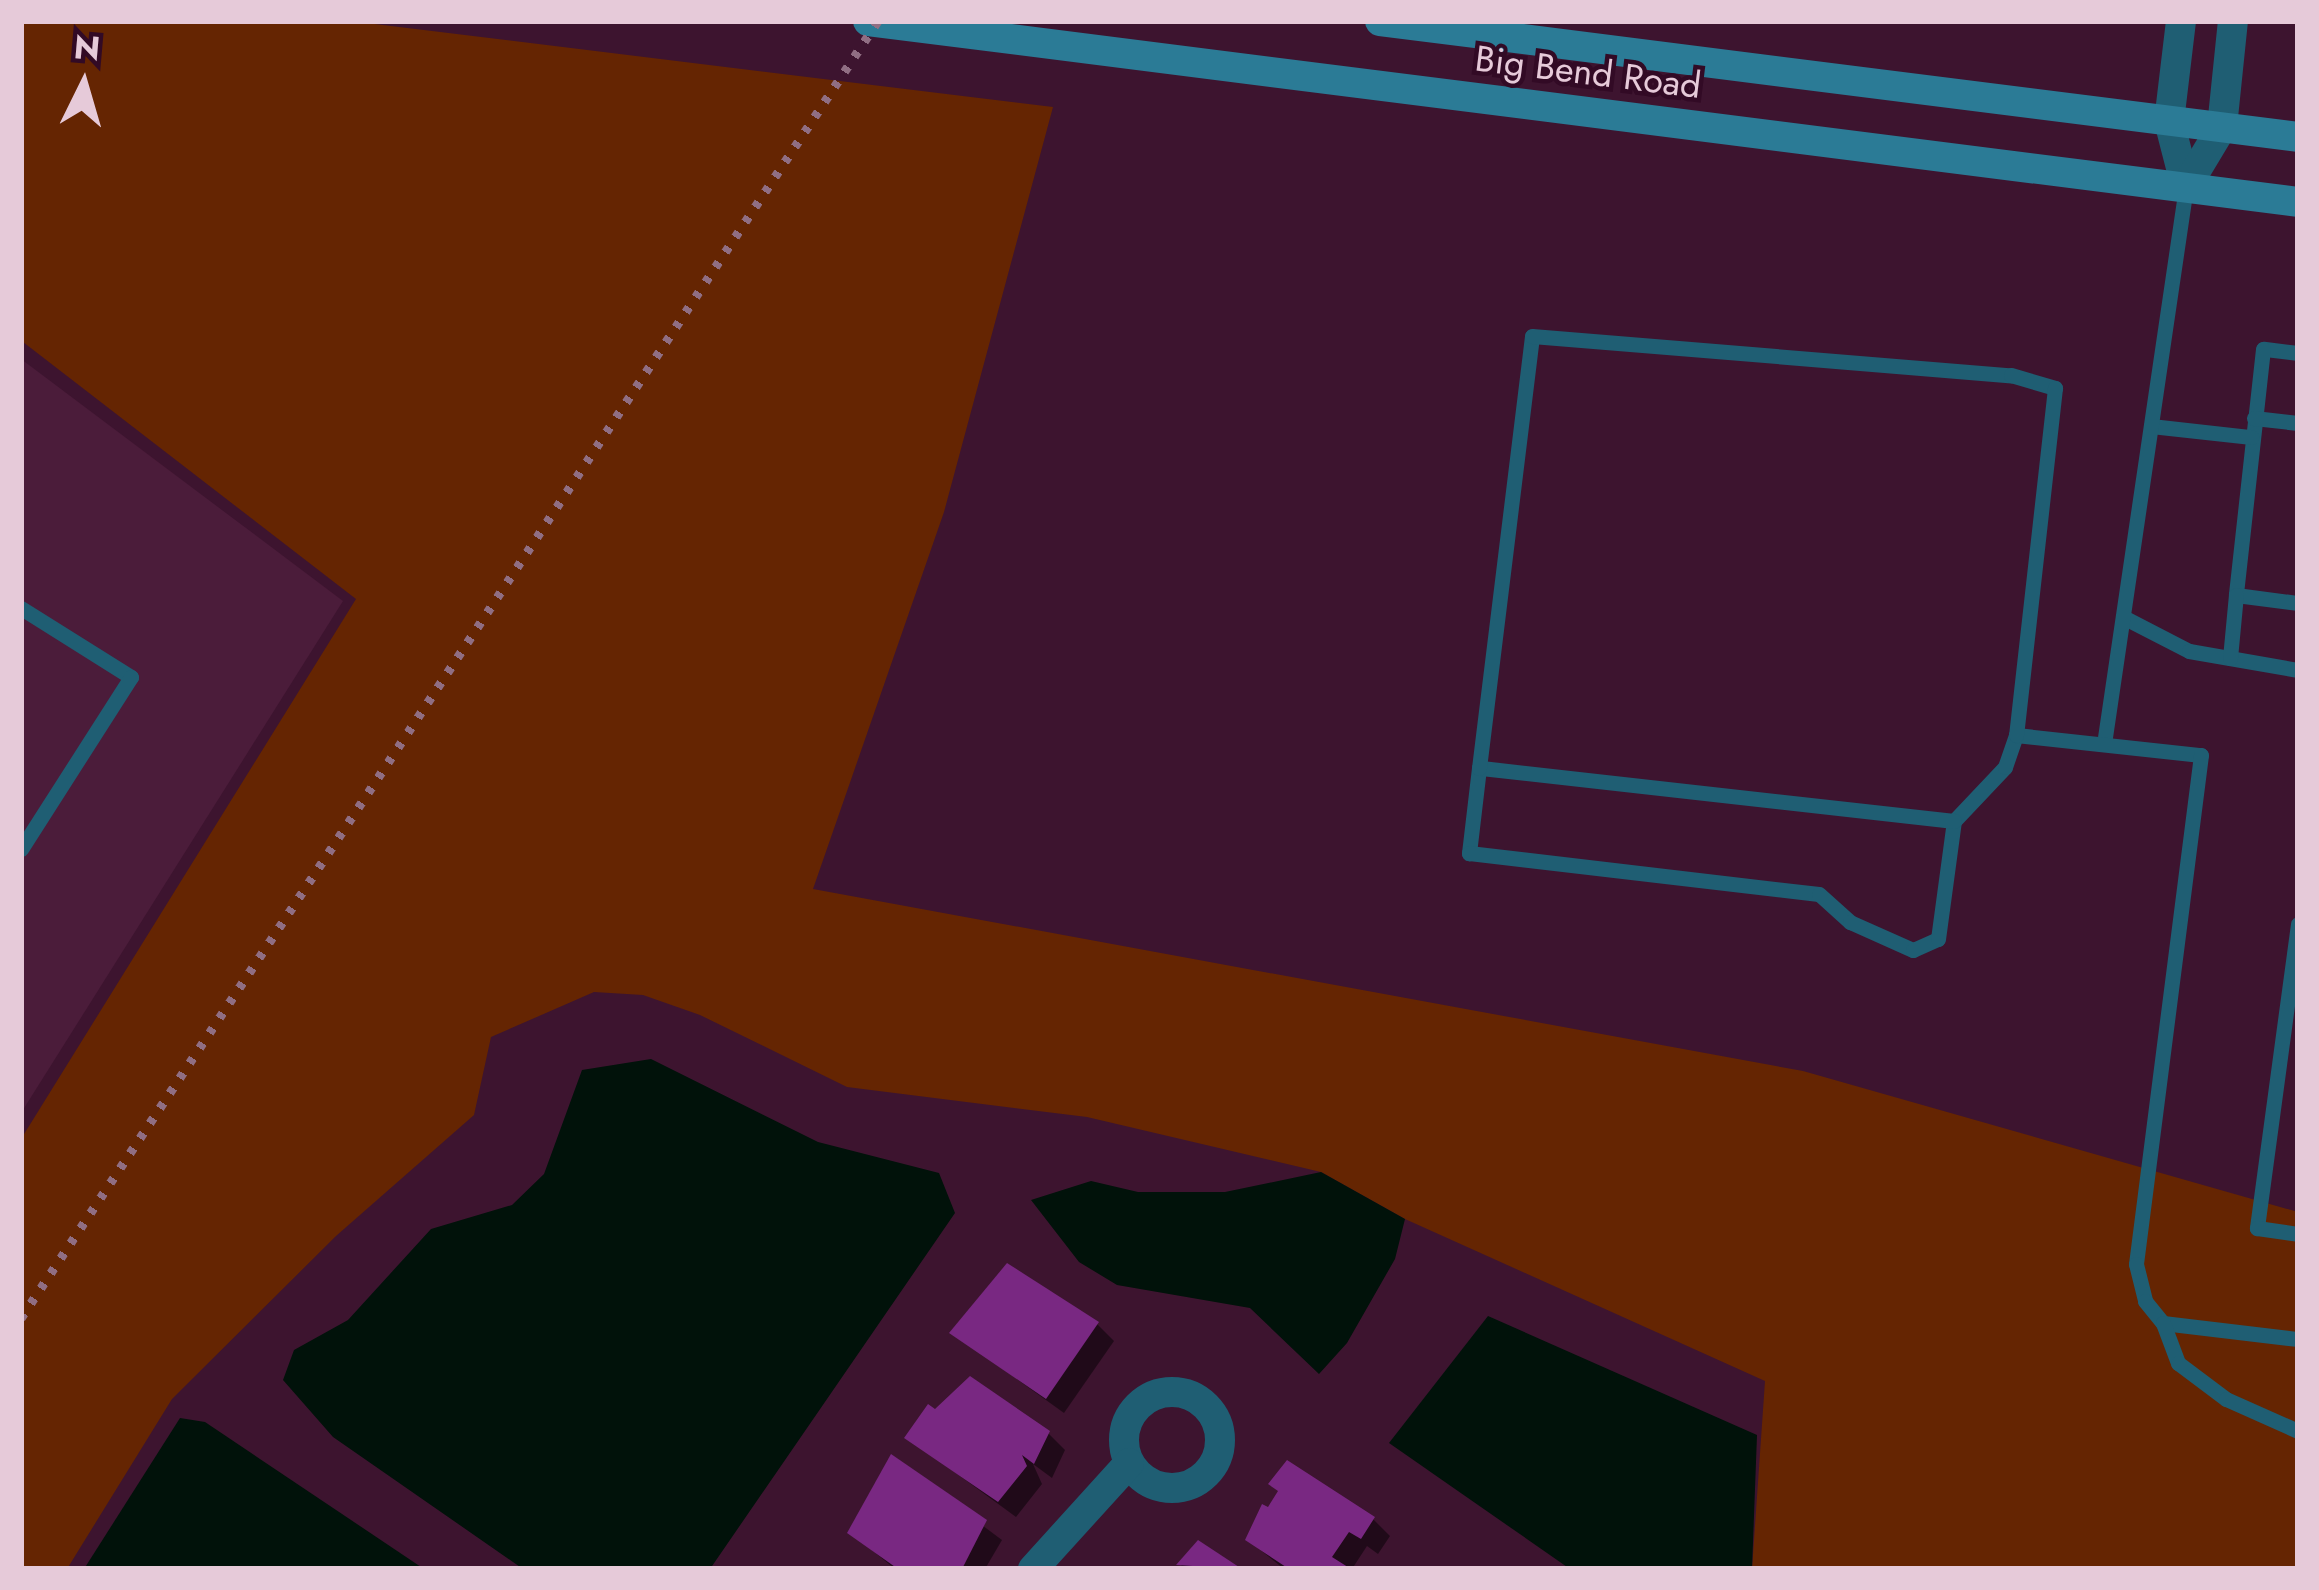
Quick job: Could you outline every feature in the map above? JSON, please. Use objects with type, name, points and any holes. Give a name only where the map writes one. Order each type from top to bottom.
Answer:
[{"type":"main road","name":"Big Bend Road","points":[[868,21],[2298,202]]},
{"type":"main road","name":"Big Bend Road","points":[[1380,21],[2298,137]]},
{"type":"street","points":[[2181,21],[2169,121],[2186,187]]},
{"type":"street","points":[[2186,187],[2222,127],[2234,21]]},
{"type":"street","points":[[1034,1569],[1129,1463]]},
{"type":"lane","points":[[2104,744],[2186,187]]},
{"type":"lane","points":[[1532,336],[2011,375],[2055,388],[2016,735],[2005,767],[1954,821],[1938,940],[1913,950],[1850,922],[1819,894],[1469,854],[1532,336]]},
{"type":"lane","points":[[2230,658],[2263,350],[2298,353]]},
{"type":"lane","points":[[2254,418],[2298,423]]},
{"type":"lane","points":[[2151,427],[2251,437]]},
{"type":"lane","points":[[2236,596],[2298,603]]},
{"type":"lane","points":[[21,608],[131,677],[21,849]]},
{"type":"lane","points":[[2123,617],[2189,651],[2298,670]]},
{"type":"lane","points":[[2016,735],[2201,755],[2136,1264],[2145,1301],[2163,1323],[2178,1363],[2226,1399],[2298,1431]]},
{"type":"lane","points":[[1479,768],[1954,821]]},
{"type":"lane","points":[[2298,924],[2257,1228],[2298,1234]]},
{"type":"lane","points":[[2163,1323],[2298,1339]]},
{"type":"shaded area","points":[[21,21],[350,21],[1053,107],[944,512],[813,889],[1803,1071],[2298,1212],[2298,1569],[1752,1569],[1765,1381],[1405,1219],[1321,1172],[1087,1117],[847,1087],[700,1015],[643,995],[594,992],[491,1037],[474,1115],[336,1236],[172,1399],[67,1569],[21,1569],[21,1139],[356,599],[23,342]]},
{"type":"shaded area","points":[[21,359],[343,601],[21,1113]]},
{"type":"shaded area","points":[[651,1059],[818,1142],[939,1173],[955,1213],[710,1569],[523,1569],[333,1437],[283,1380],[294,1350],[348,1320],[431,1229],[512,1205],[544,1174],[582,1070]]},
{"type":"shaded area","points":[[1321,1172],[1405,1219],[1395,1259],[1347,1343],[1319,1374],[1250,1308],[1117,1285],[1079,1262],[1031,1200],[1091,1181],[1138,1192],[1225,1192]]},
{"type":"shaded area","points":[[1488,1316],[1757,1435],[1752,1569],[1570,1569],[1389,1443]]},
{"type":"shaded area","points":[[180,1418],[205,1422],[424,1569],[84,1569]]},
{"type":"building","points":[[1007,1263],[1099,1322],[1046,1399],[949,1333]]},
{"type":"building","points":[[970,1376],[1050,1431],[1034,1464],[1022,1455],[1027,1466],[998,1502],[904,1438],[928,1404],[935,1409]]},
{"type":"building","points":[[891,1454],[987,1520],[962,1569],[898,1569],[847,1533]]},
{"type":"building","points":[[1287,1460],[1375,1517],[1361,1539],[1349,1532],[1332,1557],[1351,1569],[1289,1569],[1245,1540],[1262,1504],[1268,1507],[1278,1491],[1268,1484]]},
{"type":"building","points":[[1198,1540],[1242,1569],[1176,1565]]},
{"type":"railway","points":[[21,1318],[878,21]]}]
